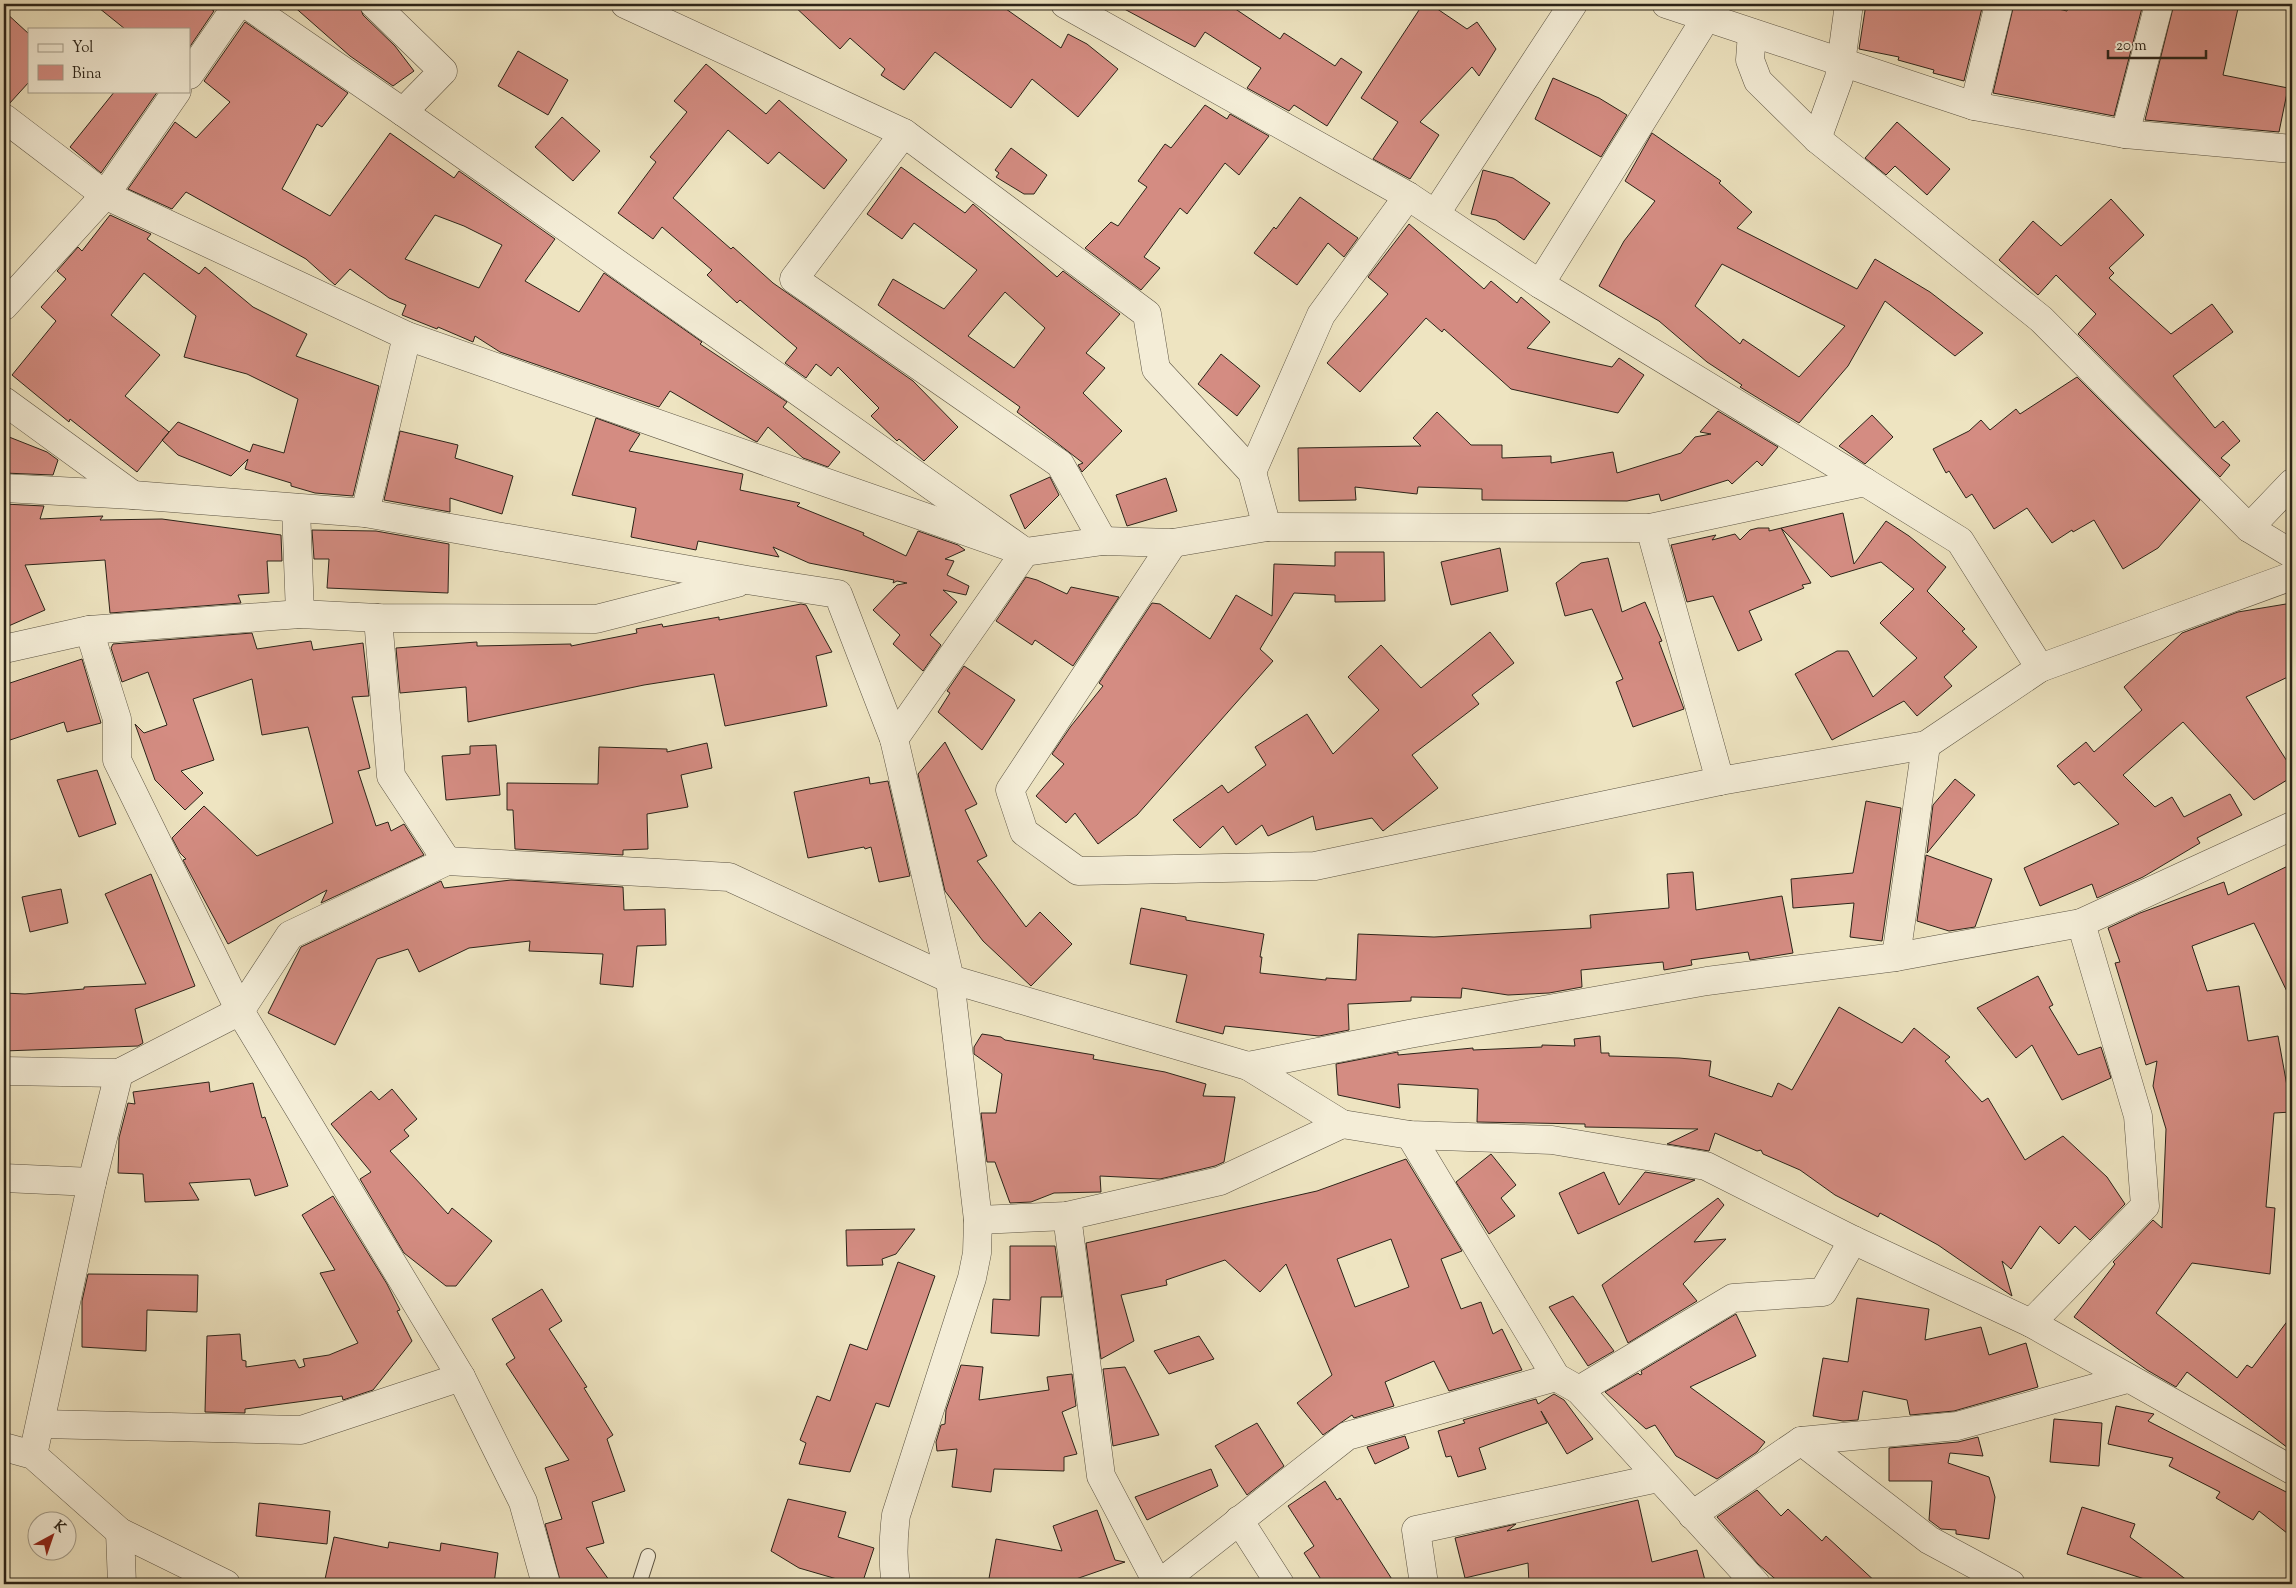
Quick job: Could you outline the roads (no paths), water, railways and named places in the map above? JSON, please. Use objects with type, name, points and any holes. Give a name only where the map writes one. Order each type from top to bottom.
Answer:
[{"type":"street","points":[[190,74],[238,4]]},
{"type":"street","points":[[246,4],[403,112],[1026,552]]},
{"type":"street","points":[[374,4],[443,70],[403,112]]},
{"type":"street","points":[[625,4],[904,133],[1147,314],[1156,369],[1252,472],[1267,527]]},
{"type":"street","points":[[1065,4],[1408,196],[1540,284],[1960,541],[2040,668]]},
{"type":"street","points":[[1436,213],[1573,4]]},
{"type":"street","points":[[1666,4],[1974,106],[2125,134],[2292,149]]},
{"type":"street","points":[[1817,138],[1835,92],[1841,62],[1848,4]]},
{"type":"street","points":[[1974,106],[1999,4]]},
{"type":"street","points":[[2125,134],[2159,4]]},
{"type":"street","points":[[1540,284],[1706,18]]},
{"type":"street","points":[[1752,33],[1750,60],[1758,81],[1817,138],[2041,320],[2249,528],[2292,554]]},
{"type":"street","points":[[4,306],[105,194],[176,92]]},
{"type":"street","points":[[4,118],[105,194],[407,336],[1026,552],[1103,541],[1173,543],[1267,527],[1650,528],[1865,482]]},
{"type":"street","points":[[904,133],[794,279],[1060,464],[1103,541]]},
{"type":"street","points":[[1252,472],[1321,315],[1408,196]]},
{"type":"street","points":[[366,513],[407,336]]},
{"type":"street","points":[[4,401],[133,495]]},
{"type":"street","points":[[2249,528],[2292,483]]},
{"type":"street","points":[[4,488],[133,495],[366,513],[747,580],[838,594],[894,739],[950,979],[978,1220],[977,1253],[972,1278],[896,1515],[893,1540],[893,1566],[896,1584]]},
{"type":"street","points":[[296,508],[300,614]]},
{"type":"street","points":[[1650,528],[1720,781]]},
{"type":"street","points":[[1173,543],[1010,790],[1024,832],[1078,870],[1315,866],[1720,781],[1926,745],[2040,668],[2292,576]]},
{"type":"street","points":[[894,739],[1026,552]]},
{"type":"street","points":[[4,649],[89,630],[300,614],[378,618],[596,619],[747,580]]},
{"type":"street","points":[[378,618],[391,776],[447,861]]},
{"type":"street","points":[[89,630],[116,719],[117,760],[240,1012],[461,1376],[523,1502],[546,1584]]},
{"type":"street","points":[[1896,957],[1926,745]]},
{"type":"street","points":[[1248,1066],[1409,1034],[1697,983],[1896,957],[2081,923],[2292,826]]},
{"type":"street","points":[[4,1071],[119,1073],[240,1012],[290,936],[447,861],[729,877],[950,979],[1248,1066],[1342,1124],[1410,1135],[1552,1140],[1706,1166],[1853,1240],[2031,1323],[2127,1379],[2292,1470]]},
{"type":"street","points":[[2031,1323],[2145,1206],[2138,1116],[2081,923]]},
{"type":"street","points":[[33,1455],[92,1182],[119,1073]]},
{"type":"street","points":[[978,1220],[1067,1216],[1220,1181],[1342,1124]]},
{"type":"street","points":[[1410,1135],[1568,1384],[1756,1584]]},
{"type":"street","points":[[4,1178],[92,1182]]},
{"type":"street","points":[[1067,1216],[1100,1476],[1158,1584],[1347,1436],[1568,1384],[1733,1298],[1823,1292],[1853,1240]]},
{"type":"street","points":[[41,1424],[301,1430],[461,1376]]},
{"type":"street","points":[[1692,1515],[1800,1441],[1957,1426],[2127,1379]]},
{"type":"street","points":[[1800,1441],[1929,1540],[2011,1584]]},
{"type":"street","points":[[4,1447],[33,1455],[120,1532],[226,1584]]},
{"type":"street","points":[[1424,1584],[1416,1530],[1658,1478]]},
{"type":"street","points":[[1239,1520],[1280,1584]]},
{"type":"street","points":[[120,1532],[122,1584]]},
{"type":"lane","points":[[639,1584],[648,1556]]}]
